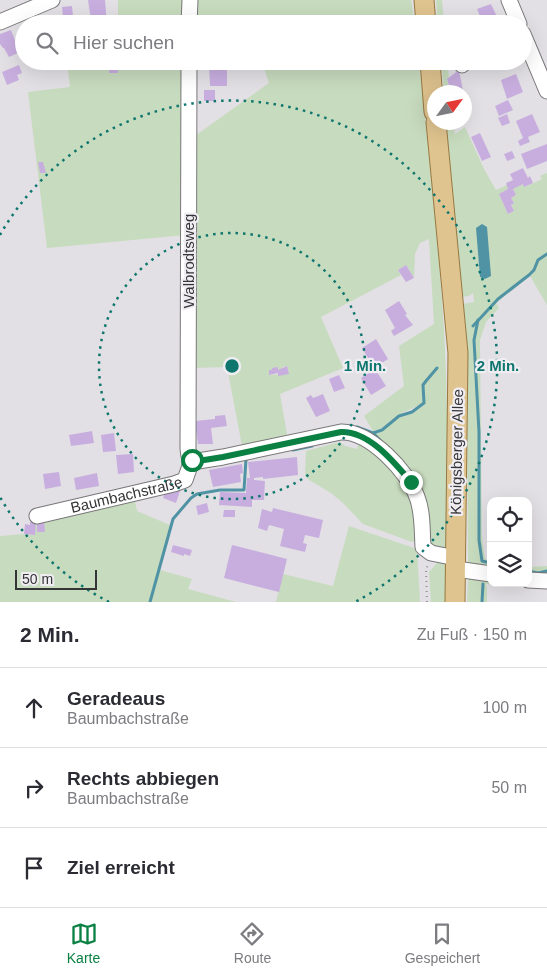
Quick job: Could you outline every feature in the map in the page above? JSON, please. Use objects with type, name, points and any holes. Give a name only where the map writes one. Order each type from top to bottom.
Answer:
[{"type":"main road","points":[[424,0],[425,15]]},
{"type":"main road","points":[[431,70],[432,85]]},
{"type":"main road","name":"Königsberger Allee","points":[[437,130],[458,353],[456,602]]},
{"type":"street","points":[[17,15],[52,0]]},
{"type":"street","points":[[190,0],[190,15]]},
{"type":"street","points":[[509,0],[514,15]]},
{"type":"street","points":[[0,22],[15,16]]},
{"type":"street","points":[[532,55],[547,91]]},
{"type":"street","name":"Walbrodtsweg","points":[[189,70],[188,450],[192,460]]},
{"type":"street","name":"Baumbachstraße","points":[[37,516],[174,484],[185,480],[192,460],[198,461],[223,457],[341,432],[349,432],[358,435],[379,449],[411,482],[420,507],[423,547],[431,553]]},
{"type":"street","points":[[431,553],[487,573]]},
{"type":"street","points":[[532,580],[547,581]]},
{"type":"path","points":[[427,602],[426,569],[431,553]]},
{"type":"green space","points":[[118,0],[187,0],[187,15],[118,15]]},
{"type":"green space","points":[[192,0],[411,0],[414,15],[192,15]]},
{"type":"green space","points":[[436,0],[442,0],[443,15],[437,15]]},
{"type":"green space","points":[[68,70],[110,70],[110,73],[117,73],[117,70],[187,70],[186,235],[47,248],[28,92],[70,87]]},
{"type":"green space","points":[[265,70],[420,70],[444,329],[447,411],[448,548],[438,548],[429,542],[424,497],[414,475],[375,434],[383,431],[394,421],[416,411],[425,404],[423,403],[403,413],[383,427],[373,431],[364,416],[404,386],[399,346],[434,324],[429,239],[420,243],[415,254],[414,278],[406,265],[398,270],[401,275],[321,317],[343,368],[280,394],[288,440],[243,451],[227,367],[190,368],[192,138],[269,83]],"holes":[[[287,366],[289,374],[269,375],[269,371],[278,368],[278,370],[283,369],[282,367]]]},
{"type":"green space","points":[[442,70],[448,70],[449,77],[447,79],[448,85],[443,85]]},
{"type":"green space","points":[[447,130],[454,130],[455,134],[461,130],[466,130],[496,190],[507,185],[508,189],[499,194],[508,214],[514,211],[511,205],[514,203],[511,198],[516,195],[513,189],[523,184],[525,187],[542,179],[540,176],[547,173],[547,305],[530,276],[496,303],[499,308],[486,322],[480,340],[482,536],[487,569],[468,562],[467,413],[462,304],[474,302],[473,293],[462,297]]},
{"type":"green space","points":[[359,440],[374,450],[391,466],[410,493],[415,510],[416,540],[412,542],[363,524],[331,493],[305,476],[306,451],[340,442],[345,446],[357,449]]},
{"type":"green space","points":[[134,497],[137,511],[172,526],[160,570],[192,579],[188,589],[236,602],[0,602],[0,536],[34,535],[36,520]]},
{"type":"green space","points":[[349,526],[417,549],[420,602],[276,602],[283,574],[333,586]]},
{"type":"green space","points":[[437,563],[448,564],[447,602],[431,602],[429,572]]},
{"type":"green space","points":[[547,566],[547,577],[532,577],[532,567]]},
{"type":"green space","points":[[471,577],[487,578],[487,584],[485,584],[487,587],[487,602],[467,602],[468,580]]},
{"type":"green space","points":[[532,584],[547,584],[547,589],[522,587],[532,587]]},
{"type":"water","points":[[482,224],[487,227],[491,276],[485,279],[480,277],[476,228]]},
{"type":"building","points":[[88,0],[105,0],[106,15],[90,15]]},
{"type":"building","points":[[491,4],[496,15],[480,15],[477,9]]},
{"type":"building","points":[[72,6],[73,15],[63,15],[62,7]]},
{"type":"building","points":[[11,30],[15,40],[15,54],[9,57],[0,44],[0,34]]},
{"type":"building","points":[[15,67],[15,70],[21,70],[22,73],[17,75],[19,80],[7,85],[2,72]]},
{"type":"building","points":[[109,70],[118,70],[118,73],[109,73]]},
{"type":"building","points":[[209,70],[227,70],[227,86],[210,86]]},
{"type":"building","points":[[459,70],[462,85],[449,85],[447,79]]},
{"type":"building","points":[[516,74],[523,92],[507,99],[501,80]]},
{"type":"building","points":[[204,90],[215,90],[215,101],[204,101]]},
{"type":"building","points":[[508,100],[513,110],[499,116],[495,106]]},
{"type":"building","points":[[507,114],[510,123],[502,126],[498,118]]},
{"type":"building","points":[[532,114],[540,132],[528,137],[530,142],[520,146],[518,141],[523,138],[516,121]]},
{"type":"building","points":[[480,133],[491,157],[482,161],[471,137]]},
{"type":"building","points":[[547,144],[547,161],[527,169],[521,154]]},
{"type":"building","points":[[512,151],[515,158],[507,161],[504,154]]},
{"type":"building","points":[[38,162],[43,162],[46,173],[40,173]]},
{"type":"building","points":[[523,168],[533,183],[524,187],[523,184],[513,189],[516,195],[511,198],[514,203],[511,205],[514,211],[508,214],[499,194],[508,189],[506,183],[513,180],[510,174]]},
{"type":"building","points":[[406,265],[414,278],[406,282],[398,270]]},
{"type":"building","points":[[399,301],[407,314],[405,315],[413,325],[394,336],[391,331],[395,328],[385,310]]},
{"type":"building","points":[[376,339],[388,359],[374,368],[362,348]]},
{"type":"building","points":[[287,366],[289,374],[278,376],[278,373],[269,375],[269,370],[272,370],[272,368],[278,367],[278,370]]},
{"type":"building","points":[[375,369],[386,386],[371,395],[361,378]]},
{"type":"building","points":[[339,375],[345,388],[334,392],[329,379]]},
{"type":"building","points":[[323,394],[330,411],[316,417],[306,398],[311,395],[313,398]]},
{"type":"building","points":[[225,415],[227,426],[211,428],[213,444],[198,444],[195,421],[215,419],[215,416]]},
{"type":"building","points":[[92,431],[94,443],[71,446],[69,435]]},
{"type":"building","points":[[114,433],[116,451],[103,452],[101,435]]},
{"type":"building","points":[[133,454],[134,472],[118,474],[116,455]]},
{"type":"building","points":[[297,457],[298,475],[263,479],[263,477],[254,478],[254,480],[265,481],[264,500],[252,500],[252,507],[219,505],[220,492],[246,493],[247,478],[250,478],[248,462]]},
{"type":"building","points":[[242,464],[241,482],[213,487],[209,470]]},
{"type":"building","points":[[59,472],[61,486],[45,489],[43,474]]},
{"type":"building","points":[[97,473],[99,486],[76,490],[74,478]]},
{"type":"building","points":[[166,490],[174,493],[177,490],[180,491],[176,503],[163,498]]},
{"type":"building","points":[[207,503],[209,512],[198,515],[196,506]]},
{"type":"building","points":[[273,508],[323,520],[319,538],[305,535],[303,543],[307,544],[305,552],[280,546],[284,529],[269,525],[267,531],[258,528],[262,509],[272,512]]},
{"type":"building","points":[[224,510],[235,510],[235,517],[223,517]]},
{"type":"building","points":[[37,521],[44,521],[45,532],[37,532]]},
{"type":"building","points":[[30,522],[36,522],[35,535],[24,534],[25,524],[30,525]]},
{"type":"building","points":[[173,545],[192,550],[190,556],[171,552]]},
{"type":"building","points":[[232,545],[287,559],[279,592],[224,578]]},
{"type":"waterway","points":[[473,326],[498,299],[529,275],[534,270],[538,260],[547,254]]},
{"type":"waterway","points":[[478,320],[474,340],[479,432],[479,540],[482,561],[487,562]]},
{"type":"waterway","points":[[357,427],[373,433],[382,430],[399,416],[412,412],[424,403],[423,385],[437,368]]},
{"type":"waterway","points":[[373,433],[380,440]]},
{"type":"waterway","points":[[293,450],[312,446]]},
{"type":"waterway","points":[[150,602],[173,519],[191,498],[197,494],[220,490],[244,490],[246,459],[248,458]]},
{"type":"waterway","points":[[532,572],[538,573],[547,571]]},
{"type":"waterway","points":[[482,602],[483,584]]},
{"type":"route","points":[[192,460],[198,461],[223,457],[341,432],[349,432],[368,440],[411,482]]}]
